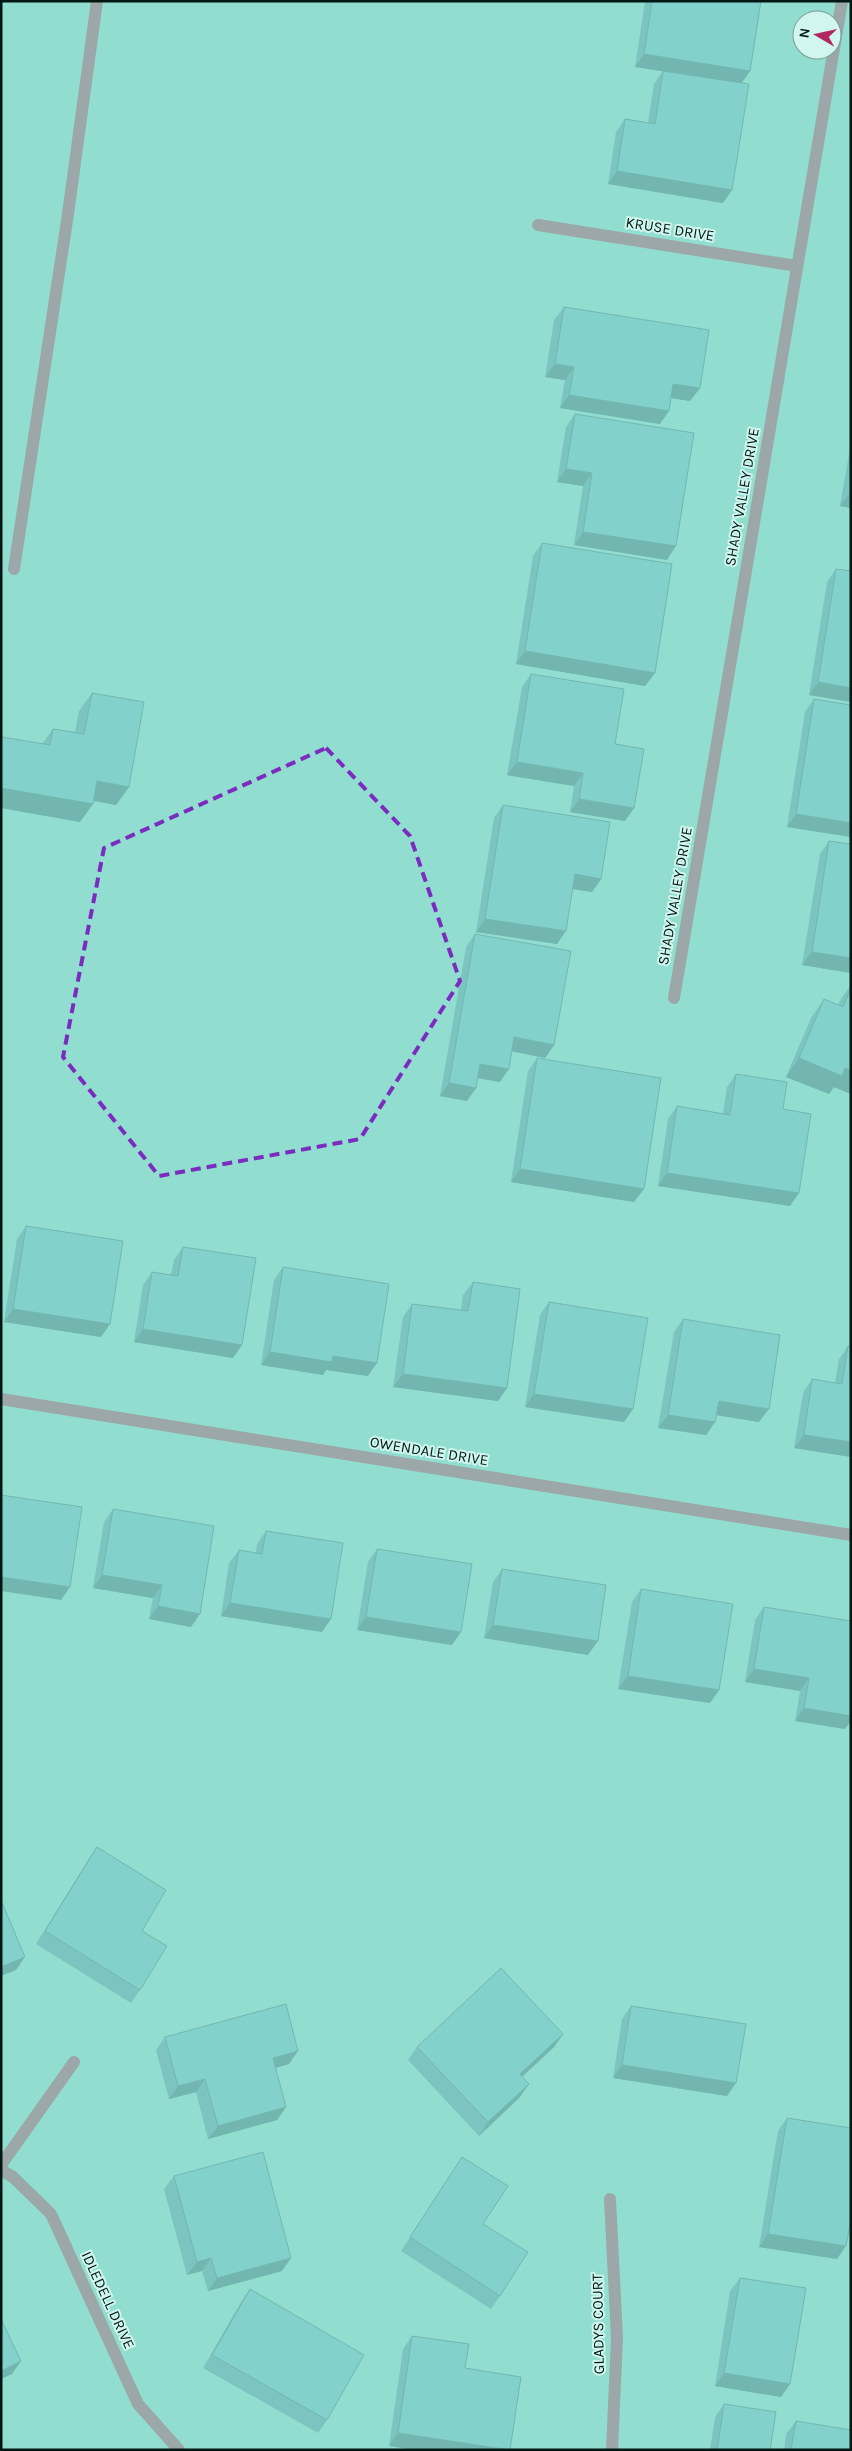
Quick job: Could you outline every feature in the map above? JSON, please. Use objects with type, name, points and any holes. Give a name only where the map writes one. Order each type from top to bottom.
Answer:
[{"type":"street","points":[[14,568],[68,214],[97,1]]},
{"type":"street","name":"SHADY VALLEY DRIVE","points":[[674,998],[842,1]]},
{"type":"street","name":"KRUSE DRIVE","points":[[538,224],[797,266]]},
{"type":"street","name":"OWENDALE DRIVE","points":[[1,1399],[851,1534]]},
{"type":"street","points":[[1,2165],[74,2062]]},
{"type":"street","name":"IDLEDELL DRIVE","points":[[1,2170],[13,2177],[51,2214],[138,2404],[179,2450]]},
{"type":"street","name":"GLADYS COURT","points":[[610,2198],[617,2338],[612,2450]]},
{"type":"highlighted area","points":[[326,748],[410,836],[460,981],[360,1139],[159,1176],[63,1057],[104,848]]},
{"type":"building","points":[[652,1],[761,1],[750,71],[644,54]]},
{"type":"building","points":[[663,71],[749,84],[732,190],[617,171],[625,119],[655,124]]},
{"type":"building","points":[[564,307],[709,330],[700,388],[673,384],[669,411],[569,395],[574,367],[555,364]]},
{"type":"building","points":[[575,414],[694,433],[676,546],[583,532],[592,473],[566,469]]},
{"type":"building","points":[[542,543],[672,564],[655,673],[525,651]]},
{"type":"building","points":[[836,569],[851,571],[851,688],[818,682]]},
{"type":"building","points":[[531,674],[624,689],[615,744],[644,749],[634,808],[579,799],[583,773],[517,762]]},
{"type":"building","points":[[92,693],[144,702],[129,787],[97,781],[93,804],[1,788],[2,737],[50,745],[53,729],[84,734]]},
{"type":"building","points":[[814,699],[851,705],[851,823],[796,814]]},
{"type":"building","points":[[503,805],[610,822],[601,879],[575,874],[566,931],[485,919]]},
{"type":"building","points":[[829,841],[851,844],[851,958],[812,952]]},
{"type":"building","points":[[475,934],[571,951],[554,1045],[514,1037],[509,1069],[480,1064],[476,1088],[449,1083]]},
{"type":"building","points":[[851,988],[851,1070],[845,1068],[842,1076],[799,1058],[824,999],[843,1007]]},
{"type":"building","points":[[537,1058],[661,1078],[644,1189],[520,1169]]},
{"type":"building","points":[[736,1074],[787,1082],[783,1109],[811,1114],[799,1193],[667,1173],[677,1106],[730,1115]]},
{"type":"building","points":[[26,1226],[123,1241],[110,1324],[13,1309]]},
{"type":"building","points":[[183,1247],[256,1258],[242,1345],[143,1329],[152,1272],[178,1276]]},
{"type":"building","points":[[283,1267],[389,1284],[377,1363],[333,1356],[332,1362],[270,1352]]},
{"type":"building","points":[[473,1282],[520,1289],[507,1388],[403,1374],[412,1304],[468,1311]]},
{"type":"building","points":[[549,1302],[648,1318],[633,1409],[534,1394]]},
{"type":"building","points":[[683,1319],[780,1335],[769,1409],[719,1401],[715,1422],[668,1415]]},
{"type":"building","points":[[848,1346],[851,1347],[851,1442],[804,1435],[812,1379],[842,1384]]},
{"type":"building","points":[[1,1495],[82,1507],[70,1587],[1,1577]]},
{"type":"building","points":[[113,1509],[214,1526],[200,1614],[158,1606],[162,1585],[102,1575]]},
{"type":"building","points":[[266,1531],[343,1543],[331,1619],[230,1603],[239,1550],[262,1554]]},
{"type":"building","points":[[377,1549],[472,1564],[461,1632],[366,1617]]},
{"type":"building","points":[[502,1569],[606,1585],[598,1641],[493,1625]]},
{"type":"building","points":[[641,1589],[733,1604],[719,1690],[628,1676]]},
{"type":"building","points":[[764,1607],[851,1621],[851,1716],[804,1708],[809,1678],[754,1669]]},
{"type":"building","points":[[97,1847],[166,1890],[142,1931],[167,1946],[140,1990],[45,1931]]},
{"type":"building","points":[[1,1900],[25,1957],[1,1967]]},
{"type":"building","points":[[501,1968],[563,2034],[520,2074],[529,2084],[488,2122],[417,2047]]},
{"type":"building","points":[[286,2004],[298,2051],[273,2058],[286,2107],[218,2126],[205,2079],[178,2086],[165,2037]]},
{"type":"building","points":[[631,2006],[746,2024],[736,2083],[622,2065]]},
{"type":"building","points":[[787,2118],[851,2128],[851,2219],[846,2246],[768,2234]]},
{"type":"building","points":[[263,2152],[291,2258],[217,2278],[211,2258],[197,2262],[174,2176]]},
{"type":"building","points":[[462,2157],[508,2186],[483,2224],[528,2252],[500,2296],[410,2237]]},
{"type":"building","points":[[740,2278],[806,2288],[790,2384],[724,2373]]},
{"type":"building","points":[[250,2289],[364,2355],[327,2420],[212,2355]]},
{"type":"building","points":[[1,2319],[21,2361],[1,2371]]},
{"type":"building","points":[[412,2336],[469,2344],[465,2368],[521,2377],[510,2450],[398,2433]]},
{"type":"building","points":[[724,2404],[776,2412],[770,2450],[717,2450]]},
{"type":"building","points":[[796,2421],[851,2430],[851,2450],[791,2450]]}]
